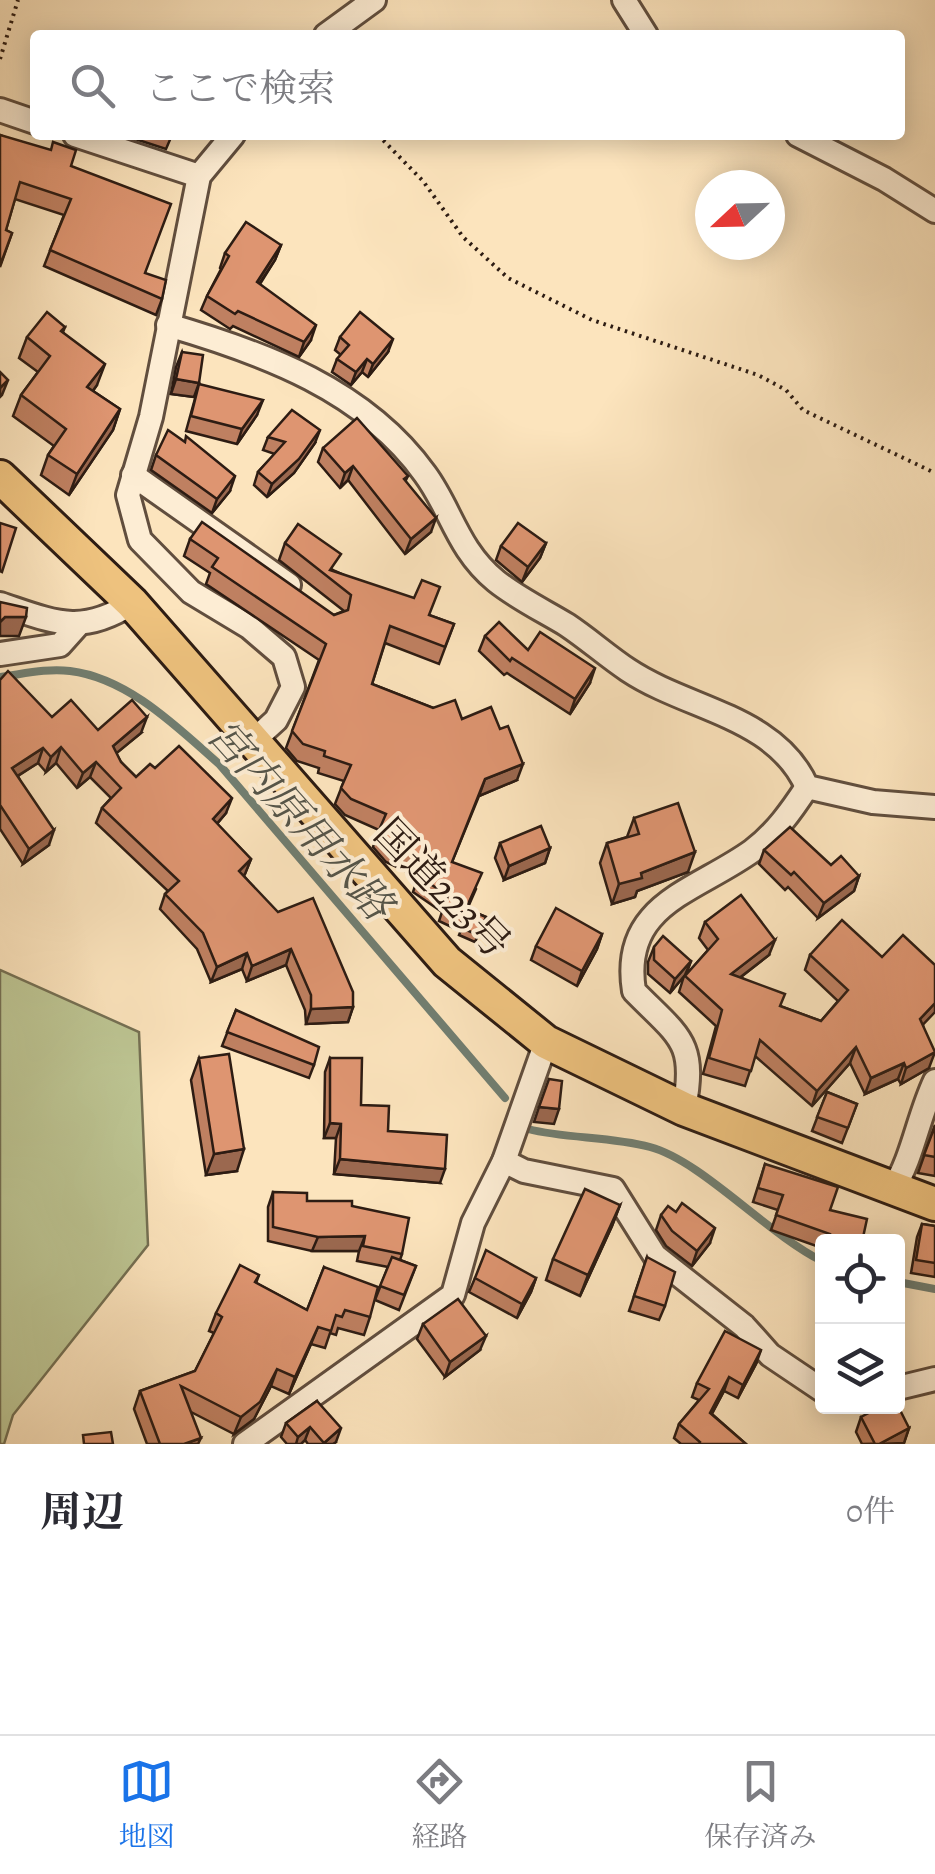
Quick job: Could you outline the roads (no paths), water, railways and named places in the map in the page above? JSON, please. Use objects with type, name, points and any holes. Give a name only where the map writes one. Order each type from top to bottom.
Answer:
[{"type":"highway","name":"国道223号","points":[[0,478],[53,523],[132,603],[447,962],[546,1042],[684,1110],[935,1204]]},
{"type":"street","points":[[333,30],[374,0]]},
{"type":"street","points":[[624,0],[643,30]]},
{"type":"street","points":[[0,110],[30,120]]},
{"type":"street","points":[[90,140],[200,176]]},
{"type":"street","points":[[230,140],[200,176],[151,417],[128,495],[140,540],[191,592],[249,626],[284,657],[293,687],[276,720],[254,740]]},
{"type":"street","points":[[808,140],[884,179],[935,211]]},
{"type":"street","points":[[168,325],[239,346],[299,373],[385,424],[428,478],[452,530],[495,580],[631,672],[775,741],[796,761],[807,787]]},
{"type":"street","points":[[133,475],[233,549],[252,556],[315,605]]},
{"type":"street","points":[[0,604],[77,626],[110,617],[132,603]]},
{"type":"street","points":[[0,654],[60,645],[77,626]]},
{"type":"street","points":[[807,787],[873,802],[935,806]]},
{"type":"street","points":[[684,1110],[689,1054],[634,991],[632,950],[639,930],[673,898],[754,850],[787,817],[807,787]]},
{"type":"street","points":[[245,1444],[453,1295],[473,1222],[504,1161],[546,1042]]},
{"type":"street","points":[[894,1189],[907,1166],[915,1124],[935,1080]]},
{"type":"street","points":[[504,1161],[524,1170],[614,1188],[655,1256],[744,1326],[770,1355],[815,1385]]},
{"type":"street","points":[[905,1386],[935,1379]]},
{"type":"waterway","name":"宮内原用水路","points":[[0,677],[53,670],[91,675],[132,694],[169,720],[219,764],[505,1098]]},
{"type":"waterway","name":"宮内原用水路","points":[[528,1129],[635,1143],[670,1155],[815,1257]]},
{"type":"waterway","name":"宮内原用水路","points":[[905,1283],[935,1289]]}]
